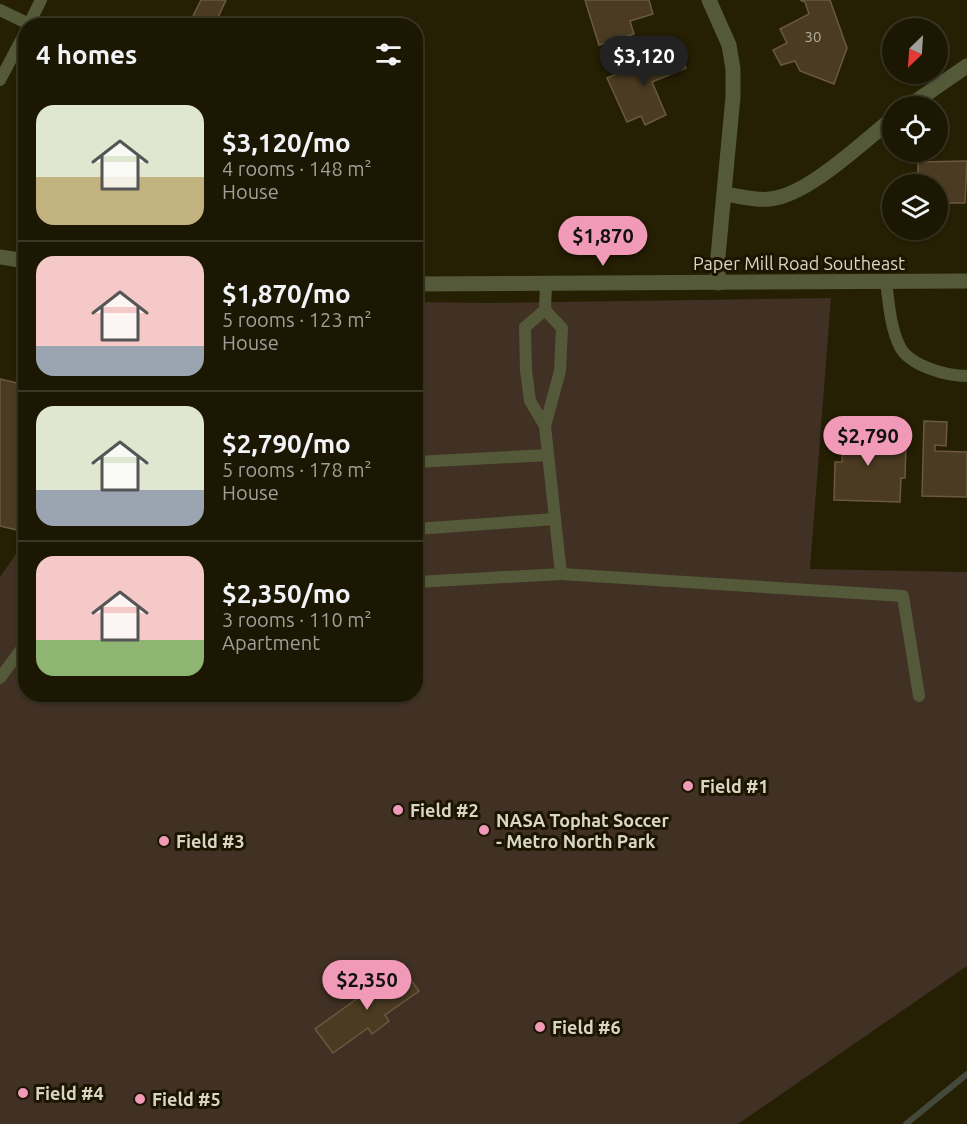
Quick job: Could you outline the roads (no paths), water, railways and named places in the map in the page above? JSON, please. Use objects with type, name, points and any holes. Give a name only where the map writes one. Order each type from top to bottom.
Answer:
[{"type":"street","points":[[709,0],[729,45],[733,69],[733,97],[718,256],[718,283]]},
{"type":"street","points":[[924,96],[967,66]]},
{"type":"street","points":[[724,194],[770,200],[791,194],[818,178],[882,127]]},
{"type":"street","points":[[0,257],[18,260]]},
{"type":"street","name":"Paper Mill Road Southeast","points":[[423,284],[967,281]]},
{"type":"lane","points":[[32,18],[41,0]]},
{"type":"lane","points":[[0,10],[18,21]]},
{"type":"lane","points":[[0,80],[18,46]]},
{"type":"lane","points":[[886,282],[893,329],[901,349],[926,368],[953,376],[967,376]]},
{"type":"lane","points":[[546,284],[545,310],[562,328],[560,371],[545,426],[561,574]]},
{"type":"lane","points":[[545,310],[525,327],[526,370],[530,401],[545,426]]},
{"type":"lane","points":[[423,462],[548,455]]},
{"type":"lane","points":[[423,528],[555,519]]},
{"type":"lane","points":[[423,582],[561,574],[903,596],[919,696]]},
{"type":"lane","points":[[0,678],[18,654]]},
{"type":"waterway","points":[[906,1124],[967,1074]]},
{"type":"place","name":"Field #1","points":[[688,786]]},
{"type":"place","name":"Field #2","points":[[398,810]]},
{"type":"place","name":"NASA Tophat Soccer - Metro North Park","points":[[484,830]]},
{"type":"place","name":"Field #3","points":[[164,841]]},
{"type":"place","name":"Field #6","points":[[540,1027]]},
{"type":"place","name":"Field #4","points":[[23,1093]]},
{"type":"place","name":"Field #5","points":[[140,1099]]}]
